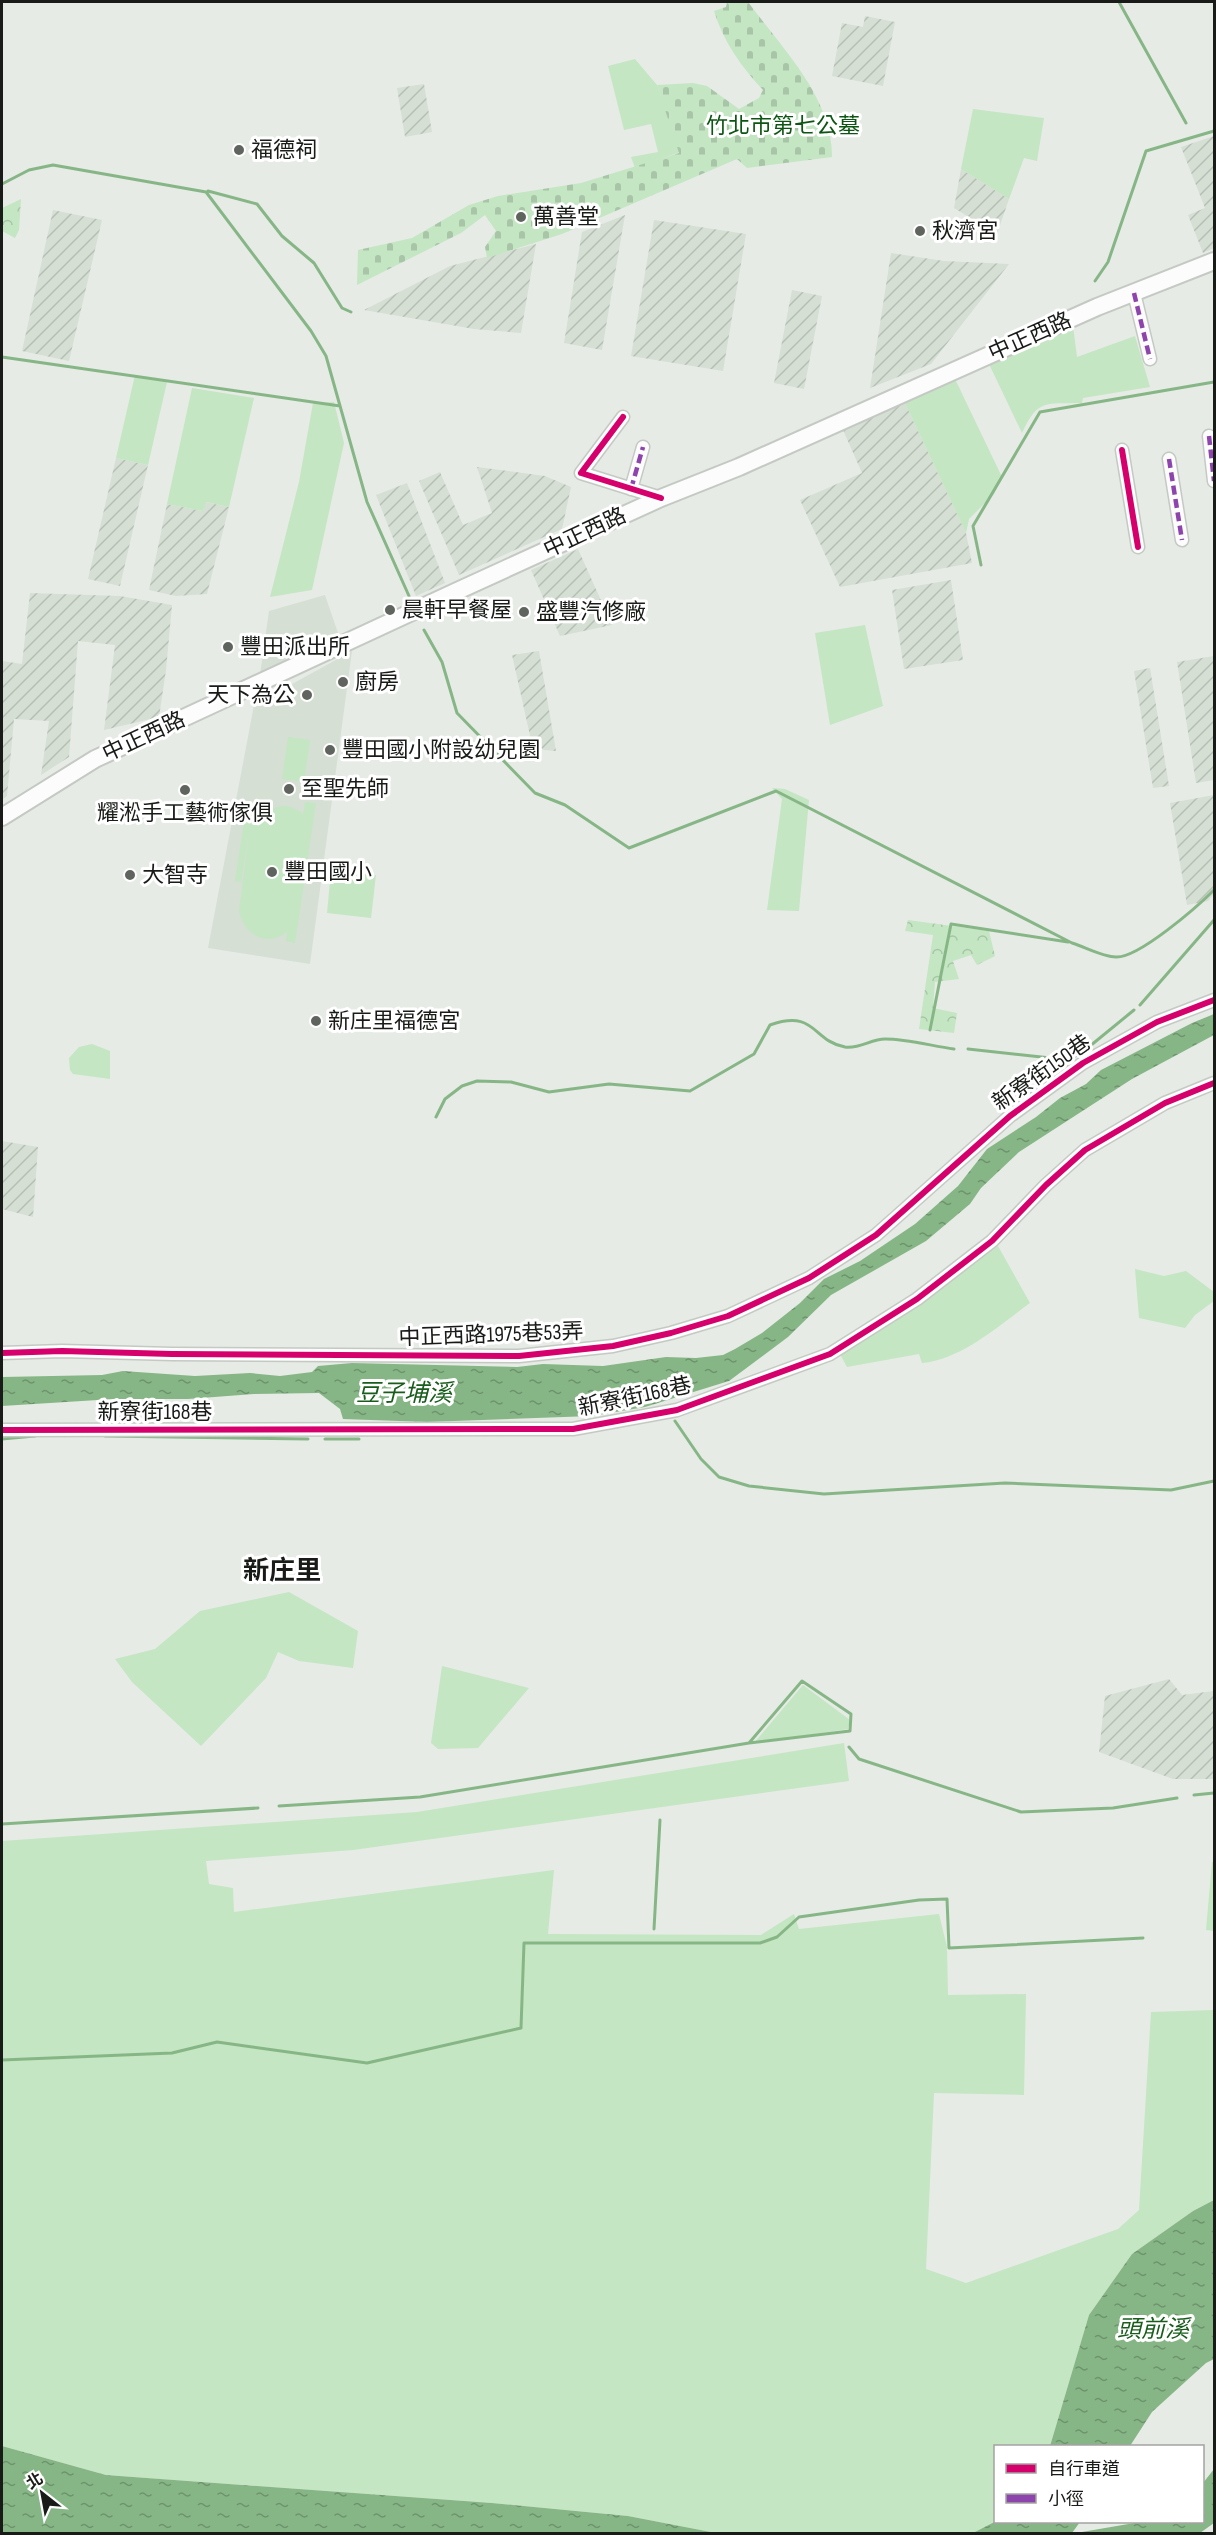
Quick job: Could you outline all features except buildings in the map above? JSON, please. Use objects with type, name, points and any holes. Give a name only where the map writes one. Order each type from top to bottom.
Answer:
[{"type":"main road","name":"中正西路","points":[[2,818],[95,759],[661,498],[739,467],[1134,292],[1215,261]]},
{"type":"street","points":[[1134,292],[1150,359]]},
{"type":"street","points":[[623,417],[581,473],[661,498]]},
{"type":"street","points":[[1209,436],[1215,481]]},
{"type":"street","points":[[631,489],[643,447]]},
{"type":"street","points":[[1122,450],[1138,547]]},
{"type":"street","points":[[1169,459],[1182,540]]},
{"type":"street","name":"新寮街150巷","points":[[963,1157],[1010,1116],[1083,1063],[1157,1022],[1215,1000]]},
{"type":"street","name":"新寮街168巷","points":[[2,1430],[573,1429],[677,1410],[830,1354],[917,1299],[992,1241],[1046,1185],[1085,1150],[1165,1103],[1215,1083]]},
{"type":"street","name":"中正西路1975巷53弄","points":[[2,1353],[62,1351],[194,1355],[497,1356],[541,1355],[613,1347],[728,1316],[809,1278],[876,1235],[963,1157]]},
{"type":"shaded area","points":[[865,16],[895,22],[883,86],[832,76],[842,23],[863,27]]},
{"type":"shaded area","points":[[424,84],[432,132],[405,137],[397,88]]},
{"type":"shaded area","points":[[1214,136],[1214,248],[1203,253],[1188,215],[1205,208],[1181,147]]},
{"type":"shaded area","points":[[961,169],[1009,199],[997,234],[954,208]]},
{"type":"shaded area","points":[[53,210],[102,220],[69,361],[22,351]]},
{"type":"shaded area","points":[[625,215],[602,350],[564,343],[582,232]]},
{"type":"shaded area","points":[[654,220],[746,234],[723,371],[631,356]]},
{"type":"shaded area","points":[[536,244],[521,333],[474,329],[364,310],[450,266]]},
{"type":"shaded area","points":[[891,253],[944,261],[1009,264],[931,364],[870,388]]},
{"type":"shaded area","points":[[792,290],[822,296],[804,389],[774,383]]},
{"type":"shaded area","points":[[904,401],[966,533],[972,563],[840,587],[800,500],[862,473],[843,430]]},
{"type":"shaded area","points":[[116,458],[148,465],[120,586],[88,579]]},
{"type":"shaded area","points":[[477,467],[545,476],[571,487],[562,529],[459,575],[419,481],[440,472],[463,525],[492,513]]},
{"type":"shaded area","points":[[407,483],[445,583],[416,596],[376,495]]},
{"type":"shaded area","points":[[205,502],[229,507],[207,594],[176,596],[149,590],[167,504],[203,511]]},
{"type":"shaded area","points":[[578,549],[612,625],[560,636],[531,570]]},
{"type":"shaded area","points":[[951,580],[963,660],[904,669],[892,590]]},
{"type":"shaded area","points":[[30,593],[120,596],[172,605],[166,670],[159,717],[104,730],[115,645],[78,641],[69,757],[41,775],[49,721],[14,719],[7,796],[2,800],[2,661],[22,664]]},
{"type":"shaded area","points":[[325,595],[339,636],[260,675],[269,611]]},
{"type":"shaded area","name":"豐田國小","points":[[352,651],[310,964],[208,948],[254,705]]},
{"type":"shaded area","points":[[539,651],[556,751],[544,750],[531,740],[512,655]]},
{"type":"shaded area","points":[[1214,656],[1214,780],[1196,783],[1177,662]]},
{"type":"shaded area","points":[[1150,668],[1169,786],[1153,788],[1134,671]]},
{"type":"shaded area","points":[[1214,795],[1214,894],[1208,901],[1187,905],[1170,803]]},
{"type":"shaded area","points":[[2,1141],[38,1147],[33,1217],[2,1209]]},
{"type":"shaded area","points":[[1169,1679],[1182,1695],[1214,1691],[1214,1779],[1173,1779],[1099,1752],[1105,1696]]},
{"type":"green space","name":"竹北市第七公墓","points":[[727,2],[748,2],[803,74],[824,114],[830,135],[832,157],[747,168],[737,159],[562,234],[487,258],[485,247],[496,231],[485,215],[461,233],[357,285],[358,250],[412,238],[469,205],[498,196],[581,183],[679,153],[657,85],[693,83],[707,86],[739,109],[759,98],[763,90],[734,54],[722,33],[714,11],[726,7]]},
{"type":"green space","points":[[635,59],[657,85],[680,152],[635,168],[631,157],[658,152],[651,124],[624,130],[608,66]]},
{"type":"green space","points":[[973,109],[1044,118],[1037,161],[1024,158],[1009,199],[961,169]]},
{"type":"green space","points":[[21,199],[19,230],[15,238],[2,231],[2,208]]},
{"type":"green space","points":[[1073,326],[1077,357],[1135,336],[1150,387],[1083,398],[1082,403],[1044,405],[1033,414],[1022,433],[989,364]]},
{"type":"green space","points":[[135,375],[167,382],[148,465],[116,458]]},
{"type":"green space","points":[[955,379],[1002,477],[994,494],[969,519],[966,533],[904,401]]},
{"type":"green space","points":[[192,388],[254,398],[229,507],[206,502],[203,511],[167,504]]},
{"type":"green space","points":[[334,402],[344,443],[312,590],[270,597],[299,482],[313,403]]},
{"type":"green space","points":[[865,625],[883,706],[830,725],[815,633]]},
{"type":"green space","points":[[288,737],[310,740],[304,782],[282,779]]},
{"type":"green space","points":[[772,788],[785,789],[809,800],[799,911],[767,910],[782,799]]},
{"type":"green space","points":[[254,800],[264,801],[263,813],[274,808],[288,806],[303,814],[305,802],[316,803],[295,943],[286,941],[287,932],[272,939],[257,936],[246,927],[239,911],[249,833],[241,882],[235,881],[245,815],[252,816]]},
{"type":"green space","points":[[331,871],[376,875],[371,918],[327,913]]},
{"type":"green space","points":[[908,920],[989,931],[995,956],[977,965],[971,955],[953,961],[959,979],[935,982],[933,1008],[957,1013],[954,1033],[919,1029],[933,935],[905,931]]},
{"type":"green space","points":[[92,1044],[110,1051],[110,1079],[73,1074],[70,1070],[69,1058],[79,1047]]},
{"type":"green space","points":[[998,1246],[1030,1303],[979,1340],[937,1360],[922,1363],[919,1354],[847,1367],[840,1354],[912,1308]]},
{"type":"green space","points":[[1135,1269],[1164,1276],[1186,1271],[1214,1292],[1214,1301],[1195,1315],[1185,1328],[1139,1318]]},
{"type":"green space","points":[[289,1592],[358,1631],[353,1668],[299,1661],[278,1652],[266,1678],[201,1746],[132,1682],[115,1659],[155,1649],[200,1611]]},
{"type":"green space","points":[[442,1666],[529,1688],[478,1748],[438,1749],[431,1743]]},
{"type":"green space","points":[[803,1685],[850,1720],[848,1729],[754,1743]]},
{"type":"green space","points":[[844,1743],[849,1781],[353,1850],[206,1861],[209,1884],[233,1888],[234,1912],[554,1870],[548,1934],[761,1935],[794,1914],[799,1929],[939,1914],[947,1947],[948,1995],[1026,1994],[1024,2095],[934,2093],[926,2269],[966,2283],[1118,2229],[1139,2210],[1151,2012],[1214,2010],[1214,2200],[1193,2211],[1132,2254],[1089,2315],[1050,2445],[994,2445],[994,2522],[973,2533],[716,2533],[628,2516],[492,2503],[106,2475],[2,2446],[2,1841],[417,1812]]},
{"type":"green space","points":[[1212,1862],[1214,1862],[1214,1931],[1206,1930]]},
{"type":"water","name":"豆子埔溪","points":[[1214,1014],[1214,1035],[1132,1079],[1019,1152],[981,1188],[970,1204],[926,1241],[831,1295],[788,1337],[729,1381],[645,1407],[592,1416],[427,1422],[343,1419],[340,1409],[319,1393],[254,1394],[188,1399],[114,1399],[2,1406],[2,1377],[102,1375],[123,1371],[195,1376],[250,1373],[280,1376],[312,1372],[318,1366],[352,1363],[517,1367],[543,1364],[603,1366],[666,1357],[696,1358],[723,1355],[762,1333],[800,1303],[824,1279],[860,1261],[915,1224],[958,1186],[987,1149],[1036,1117],[1060,1098],[1086,1084],[1101,1070]]},
{"type":"water","name":"頭前溪","points":[[1214,2200],[1214,2359],[1206,2363],[1152,2412],[1131,2445],[1050,2445],[1089,2315],[1132,2254],[1193,2211]]},
{"type":"water","points":[[2,2446],[106,2475],[492,2503],[628,2516],[716,2533],[2,2533]]},
{"type":"water","points":[[1214,2469],[1214,2523],[1200,2533],[1076,2533],[1134,2523],[1204,2523],[1204,2482]]},
{"type":"water","points":[[994,2522],[1079,2523],[1072,2533],[973,2533]]},
{"type":"waterway","points":[[1119,2],[1186,123]]},
{"type":"waterway","points":[[1095,281],[1108,262],[1146,151],[1214,131]]},
{"type":"waterway","points":[[2,184],[29,170],[53,165],[206,192],[311,331],[326,356],[367,502],[409,596]]},
{"type":"waterway","points":[[208,191],[257,204],[282,236],[314,263],[342,308],[351,312]]},
{"type":"waterway","points":[[2,357],[340,406]]},
{"type":"waterway","points":[[981,565],[973,526],[1040,412],[1214,382]]},
{"type":"waterway","points":[[424,630],[442,662],[457,713],[535,793],[565,805],[629,848],[776,791],[1072,943],[1111,957],[1126,955],[1153,940],[1214,890]]},
{"type":"waterway","points":[[1140,1005],[1214,920]]},
{"type":"waterway","points":[[930,1030],[951,924],[1068,942]]},
{"type":"waterway","points":[[968,1049],[1060,1059],[1079,1055],[1134,1010]]},
{"type":"waterway","points":[[436,1117],[445,1099],[462,1086],[477,1081],[511,1082],[549,1092],[609,1084],[690,1091],[754,1054],[770,1025],[785,1021],[805,1023],[834,1044],[845,1047],[856,1047],[875,1041],[893,1039],[954,1049]]},
{"type":"waterway","points":[[675,1421],[701,1459],[719,1477],[749,1486],[824,1494],[1005,1483],[1171,1490],[1214,1481]]},
{"type":"waterway","points":[[2,1439],[35,1436]]},
{"type":"waterway","points":[[105,1436],[308,1439]]},
{"type":"waterway","points":[[325,1439],[359,1439]]},
{"type":"waterway","points":[[279,1806],[420,1797],[749,1743],[850,1731],[851,1714],[802,1681],[749,1743]]},
{"type":"waterway","points":[[849,1747],[859,1759],[1021,1812],[1113,1808],[1177,1798]]},
{"type":"waterway","points":[[1194,1795],[1214,1793]]},
{"type":"waterway","points":[[2,1824],[258,1808]]},
{"type":"waterway","points":[[654,1929],[660,1820]]},
{"type":"waterway","points":[[2,2060],[172,2053],[217,2042],[367,2063],[521,2028],[524,1943],[760,1943],[777,1937],[799,1917],[919,1900],[947,1899],[949,1948],[1143,1938]]},
{"type":"marked path","points":[[1134,293],[1150,359]]},
{"type":"marked path","points":[[1209,436],[1214,481]]},
{"type":"marked path","points":[[631,489],[643,447]]},
{"type":"marked path","points":[[1169,459],[1182,540]]},
{"type":"cycle path","points":[[623,417],[581,473],[661,498]]},
{"type":"cycle path","points":[[1122,450],[1138,547]]},
{"type":"cycle path","points":[[2,1353],[62,1351],[519,1356],[613,1346],[671,1333],[728,1316],[809,1278],[876,1235],[1010,1116],[1083,1063],[1157,1022],[1214,1000]]},
{"type":"cycle path","points":[[2,1430],[573,1429],[677,1410],[830,1354],[917,1299],[992,1241],[1046,1185],[1085,1150],[1165,1103],[1214,1083]]},
{"type":"place","name":"福德祠","points":[[239,150]]},
{"type":"place","name":"萬善堂","points":[[521,217]]},
{"type":"place","name":"秋濟宮","points":[[920,231]]},
{"type":"place","name":"晨軒早餐屋","points":[[390,610]]},
{"type":"place","name":"盛豐汽修廠","points":[[524,612]]},
{"type":"place","name":"豐田派出所","points":[[228,647]]},
{"type":"place","name":"廚房","points":[[343,682]]},
{"type":"place","name":"天下為公","points":[[307,695]]},
{"type":"place","name":"豐田國小附設幼兒園","points":[[330,750]]},
{"type":"place","name":"至聖先師","points":[[289,789]]},
{"type":"place","name":"耀淞手工藝術傢俱","points":[[185,790]]},
{"type":"place","name":"豐田國小","points":[[272,872]]},
{"type":"place","name":"大智寺","points":[[130,875]]},
{"type":"place","name":"新庄里福德宮","points":[[316,1021]]},
{"type":"district","name":"新庄里","points":[[282,1571]]}]
